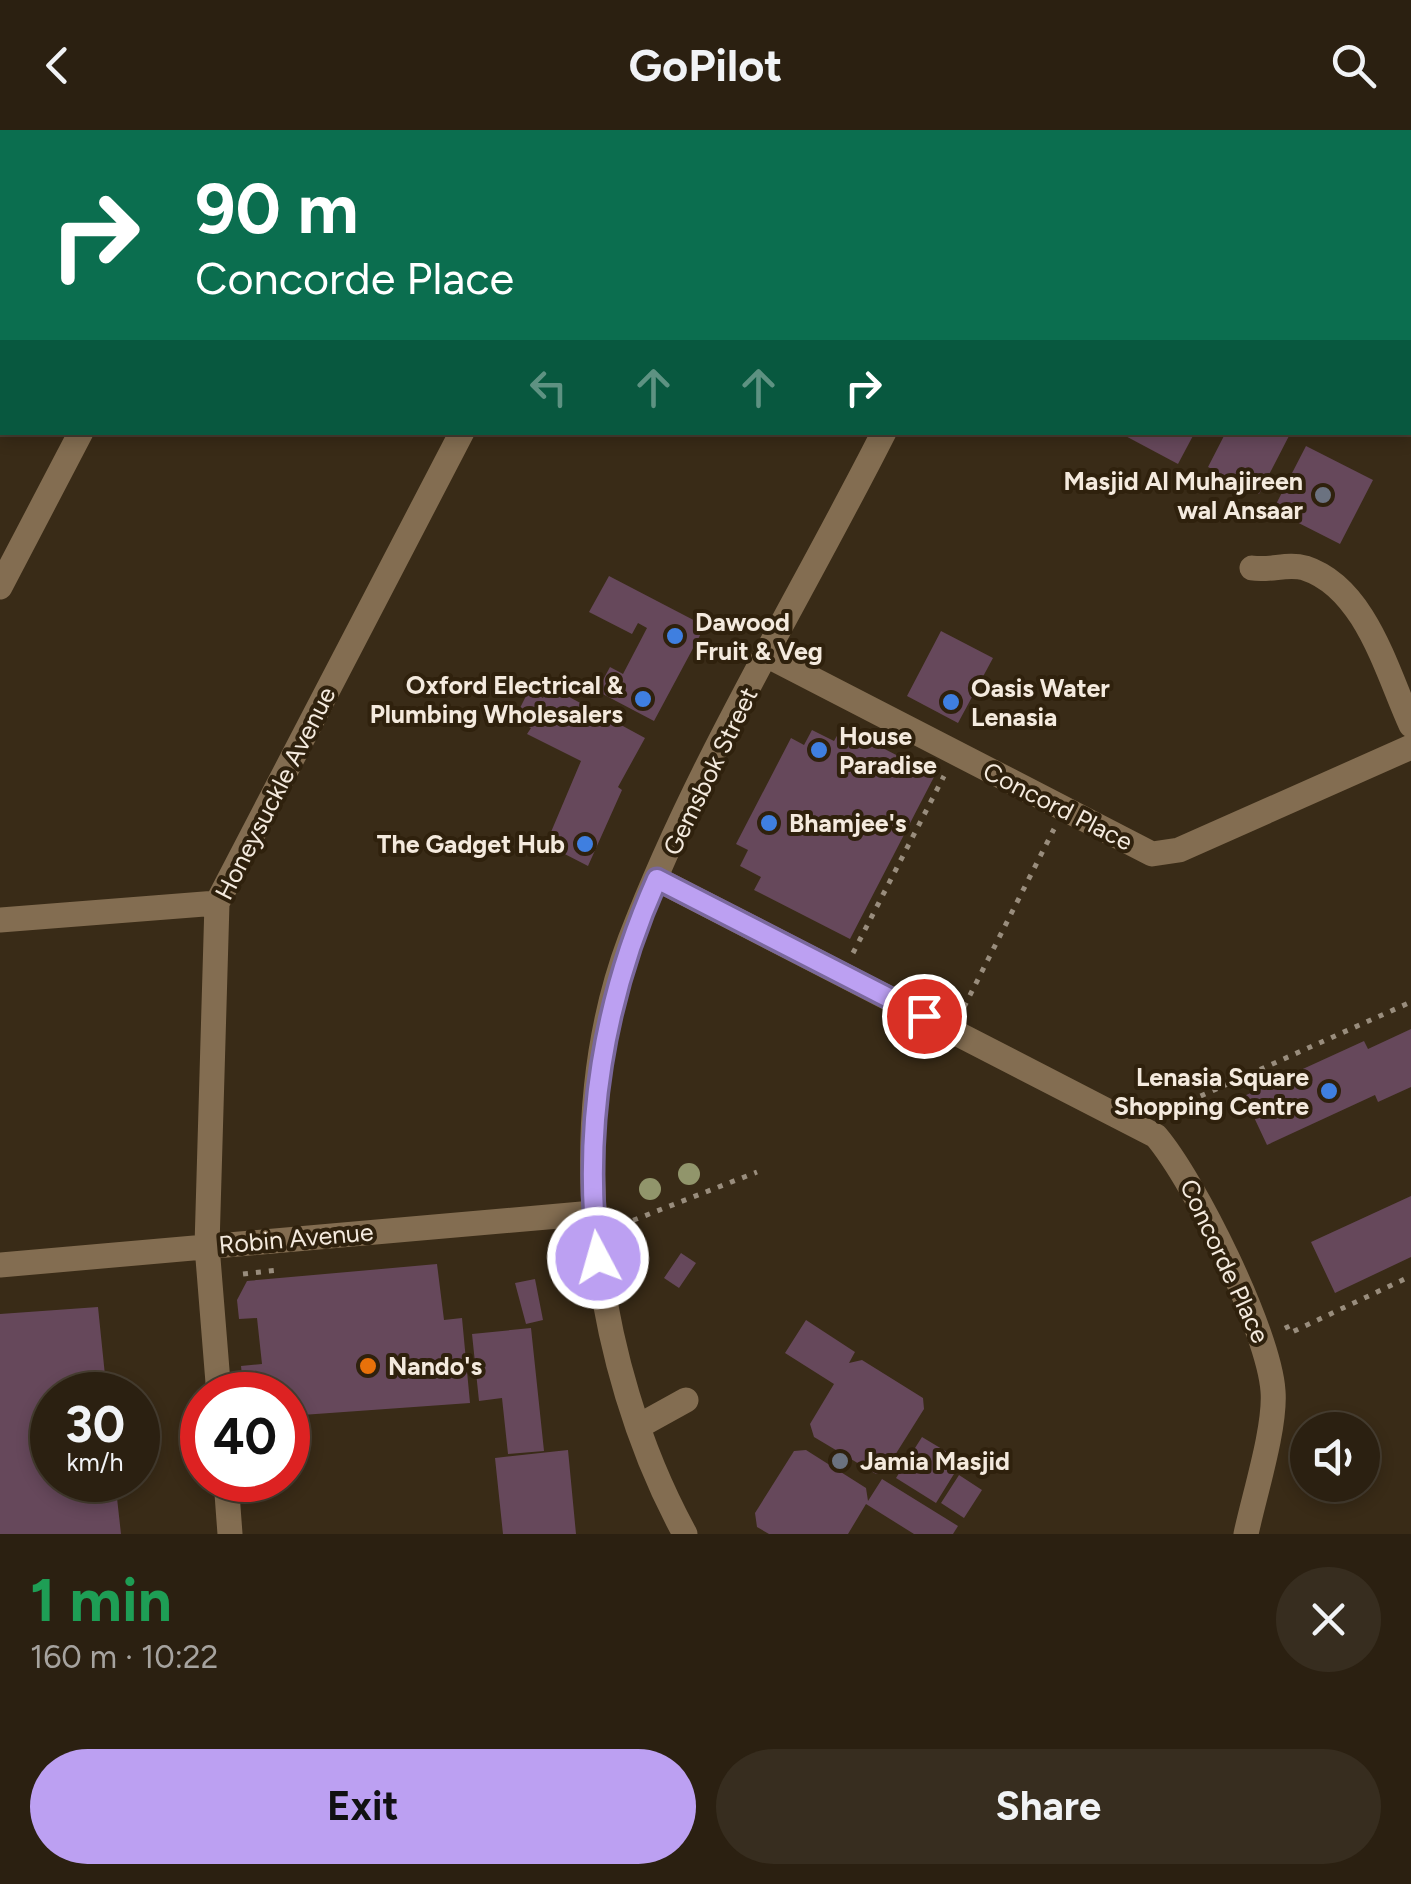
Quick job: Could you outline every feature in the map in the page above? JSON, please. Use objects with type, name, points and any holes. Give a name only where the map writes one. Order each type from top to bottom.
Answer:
[{"type":"street","points":[[0,587],[79,435]]},
{"type":"street","name":"Honeysuckle Avenue","points":[[217,1372],[207,1246],[218,903],[460,435]]},
{"type":"street","name":"Gemsbok Street","points":[[685,1534],[658,1485],[638,1426],[602,1280],[593,1214],[594,1139],[606,1030],[630,941],[657,879],[882,435]]},
{"type":"street","points":[[1252,568],[1271,571],[1284,566],[1302,567],[1352,600],[1411,725]]},
{"type":"street","name":"Concord Place","points":[[768,656],[1152,854],[1179,850],[1411,747]]},
{"type":"street","name":"Concorde Place","points":[[657,879],[842,974],[956,1020],[1156,1136],[1180,1164],[1268,1354],[1274,1396],[1246,1534]]},
{"type":"street","points":[[0,920],[218,903]]},
{"type":"street","name":"Robin Avenue","points":[[0,1265],[593,1214]]},
{"type":"street","points":[[638,1426],[686,1400]]},
{"type":"street","points":[[228,1502],[230,1534]]},
{"type":"path","points":[[842,974],[956,752]]},
{"type":"path","points":[[978,1019],[956,1020],[1065,809]]},
{"type":"path","points":[[1148,1104],[1164,1112],[1411,1002]]},
{"type":"path","points":[[617,1227],[757,1172]]},
{"type":"path","points":[[1290,1333],[1411,1276]]},
{"type":"building","points":[[1124,435],[1193,435],[1178,464]]},
{"type":"building","points":[[1224,435],[1289,435],[1259,494],[1208,467]]},
{"type":"building","name":"Masjid Al Muhajireen wal Ansaar","points":[[1306,446],[1373,480],[1340,544],[1273,510]]},
{"type":"building","points":[[609,576],[705,626],[654,721],[597,691],[610,667],[623,674],[647,628],[638,623],[632,634],[589,612]]},
{"type":"building","points":[[941,631],[993,658],[958,723],[907,696]]},
{"type":"building","points":[[549,686],[645,738],[618,787],[622,790],[588,866],[555,849],[551,832],[581,761],[527,734],[531,728],[514,720],[529,690],[543,698]]},
{"type":"building","points":[[842,727],[935,775],[850,939],[754,890],[761,877],[740,866],[748,850],[736,844],[791,738],[804,745],[812,730],[834,741]]},
{"type":"building","name":"Lenasia Square Shopping Centre","points":[[1411,1029],[1411,1087],[1378,1102],[1375,1095],[1267,1145],[1244,1096],[1364,1041],[1368,1049]]},
{"type":"building","points":[[1411,1196],[1411,1257],[1335,1293],[1311,1242]]},
{"type":"building","points":[[681,1253],[696,1263],[679,1288],[664,1278]]},
{"type":"building","points":[[437,1264],[444,1320],[462,1318],[470,1403],[310,1414],[310,1372],[242,1372],[241,1366],[262,1364],[257,1318],[239,1319],[237,1300],[247,1281]]},
{"type":"building","points":[[535,1279],[543,1320],[526,1324],[515,1283]]},
{"type":"building","points":[[98,1307],[105,1372],[30,1372],[30,1502],[117,1502],[121,1534],[0,1534],[0,1314]]},
{"type":"building","points":[[806,1320],[855,1352],[849,1363],[862,1360],[923,1398],[924,1409],[885,1471],[876,1474],[814,1437],[810,1424],[834,1384],[785,1353]]},
{"type":"building","points":[[531,1328],[544,1451],[508,1454],[502,1398],[479,1401],[472,1334]]},
{"type":"building","points":[[922,1437],[962,1461],[936,1503],[896,1478]]},
{"type":"building","points":[[568,1450],[576,1534],[503,1534],[495,1458]]},
{"type":"building","points":[[806,1450],[866,1488],[868,1501],[882,1479],[958,1526],[953,1534],[914,1534],[866,1504],[848,1534],[769,1534],[757,1527],[755,1513],[794,1451]]},
{"type":"building","points":[[959,1475],[982,1490],[964,1518],[941,1503]]},
{"type":"place","name":"Masjid Al Muhajireen wal Ansaar","points":[[1323,495]]},
{"type":"place","name":"Dawood Fruit & Veg","points":[[675,636]]},
{"type":"place","name":"Oxford Electrical & Plumbing Wholesalers","points":[[643,699]]},
{"type":"place","name":"Oasis Water Lenasia","points":[[951,702]]},
{"type":"place","name":"House Paradise","points":[[819,750]]},
{"type":"place","name":"Bhamjee's","points":[[769,823]]},
{"type":"place","name":"The Gadget Hub","points":[[585,844]]},
{"type":"place","name":"Lenasia Square Shopping Centre","points":[[1329,1091]]},
{"type":"place","name":"Nando's","points":[[368,1366]]},
{"type":"place","name":"Jamia Masjid","points":[[840,1461]]},
{"type":"route","points":[[598,1258],[593,1214],[594,1139],[606,1030],[630,941],[657,879],[924,1016]]}]
